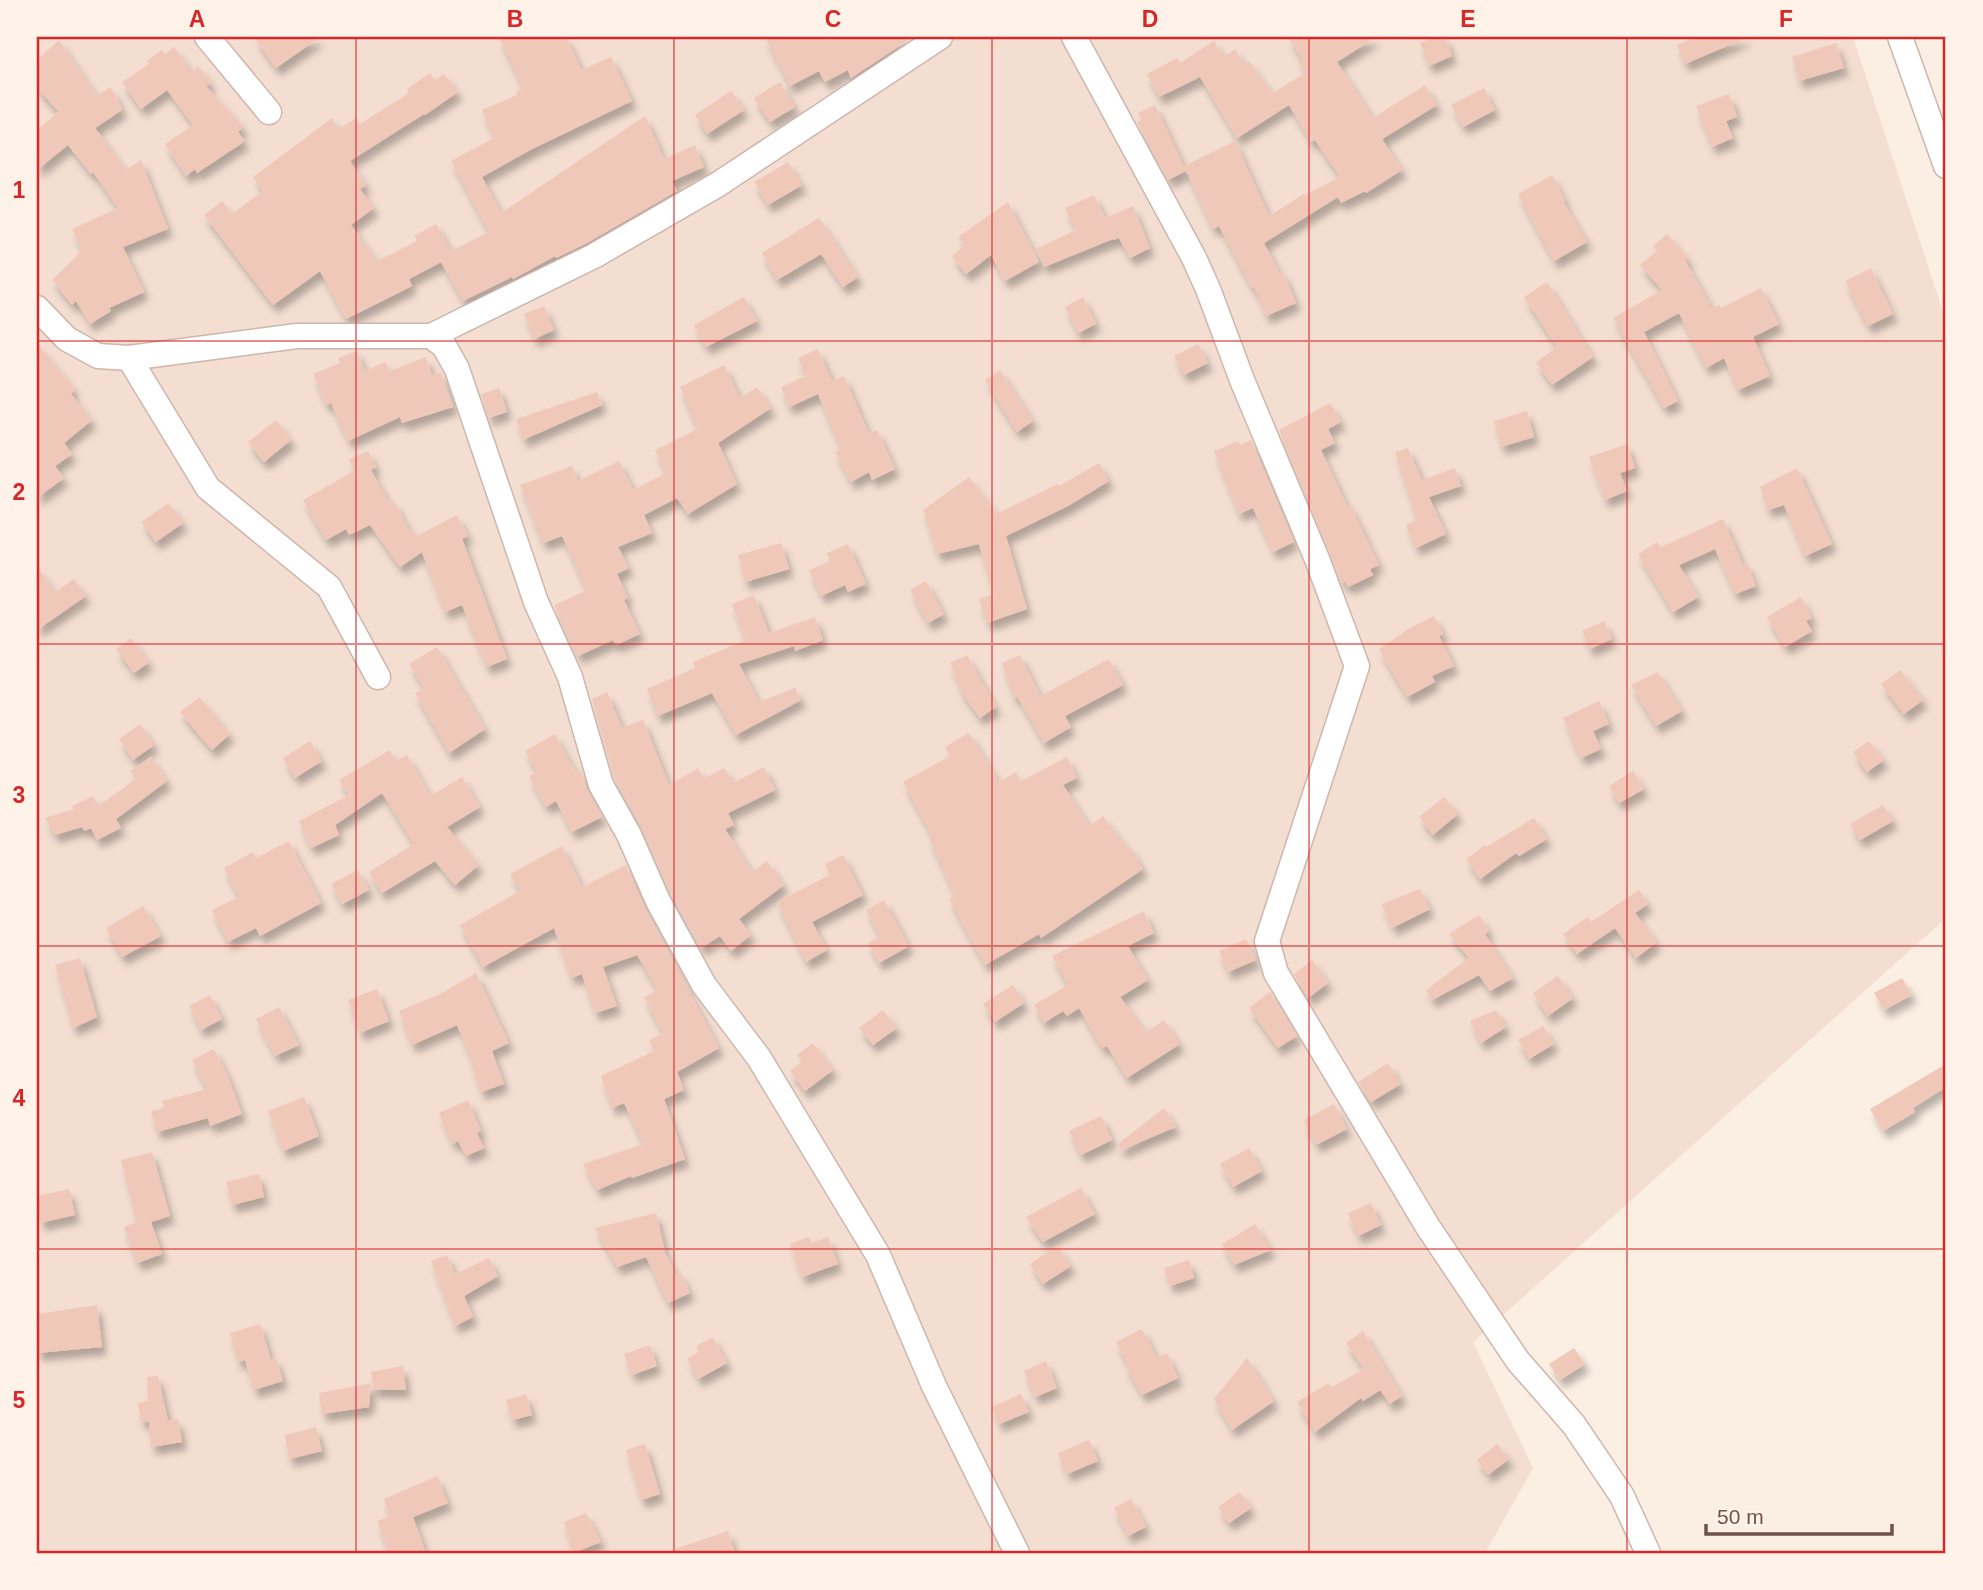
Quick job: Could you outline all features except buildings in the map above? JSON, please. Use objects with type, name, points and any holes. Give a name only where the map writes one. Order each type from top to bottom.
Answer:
[{"type":"street","points":[[207,37],[269,111]]},
{"type":"street","points":[[37,307],[67,339],[98,356],[130,358],[297,336],[431,336],[594,256],[717,185],[940,37]]},
{"type":"street","points":[[1074,37],[1194,257],[1317,559],[1357,666],[1267,941],[1276,973],[1428,1227],[1518,1361],[1574,1425],[1622,1496],[1648,1553]]},
{"type":"street","points":[[1900,37],[1946,166]]},
{"type":"street","points":[[431,336],[444,346],[457,369],[536,602],[570,677],[601,785],[629,835],[658,901],[704,985],[759,1058],[878,1255],[934,1386],[1017,1553]]},
{"type":"street","points":[[130,358],[208,488],[329,587],[378,677]]},
{"type":"shaded area","points":[[37,37],[1853,37],[1946,321],[1946,918],[1473,1342],[1533,1468],[1485,1553],[37,1553]]}]
